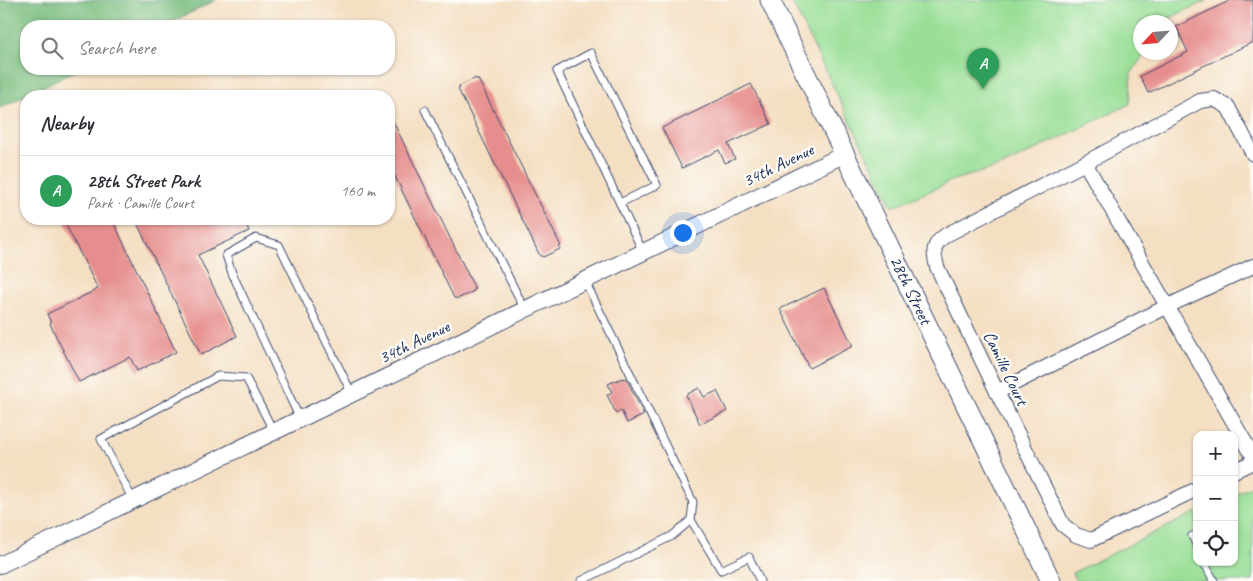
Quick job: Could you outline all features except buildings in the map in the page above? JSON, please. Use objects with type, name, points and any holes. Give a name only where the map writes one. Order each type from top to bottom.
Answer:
[{"type":"main road","name":"28th Street","points":[[770,0],[1050,581]]},
{"type":"street","name":"Camille Court","points":[[1193,491],[1091,540],[1076,535],[1063,525],[936,267],[933,252],[937,242],[946,235],[1200,101],[1214,99],[1228,106],[1253,154]]},
{"type":"street","name":"34th Avenue","points":[[0,566],[845,154]]},
{"type":"street","points":[[1084,163],[1253,456]]},
{"type":"street","points":[[997,392],[1168,306],[1253,266]]},
{"type":"street","points":[[1238,469],[1253,462]]},
{"type":"lane","points":[[620,203],[657,185],[591,53],[557,71],[620,203],[644,252]]},
{"type":"lane","points":[[425,110],[525,310]]},
{"type":"lane","points":[[300,420],[232,273],[226,254],[256,238],[279,244],[352,394]]},
{"type":"lane","points":[[585,281],[694,502],[691,520],[721,570],[749,557],[760,581]]},
{"type":"lane","points":[[133,501],[102,440],[218,376],[246,378],[274,432]]},
{"type":"lane","points":[[581,581],[672,536],[691,520]]},
{"type":"lane","points":[[1206,566],[1214,581]]},
{"type":"green space","points":[[0,0],[216,0],[176,20],[20,20],[20,75],[66,75],[36,90],[20,90],[20,98],[0,108]]},
{"type":"green space","points":[[791,0],[1208,0],[1176,15],[1133,15],[1133,60],[1140,60],[1131,74],[1130,104],[1002,166],[950,181],[892,207]]},
{"type":"green space","points":[[1253,485],[1253,581],[1076,581],[1072,573],[1193,514],[1193,566],[1238,566],[1238,492]]},
{"type":"place","name":"28th Street Park","points":[[983,89]]}]
